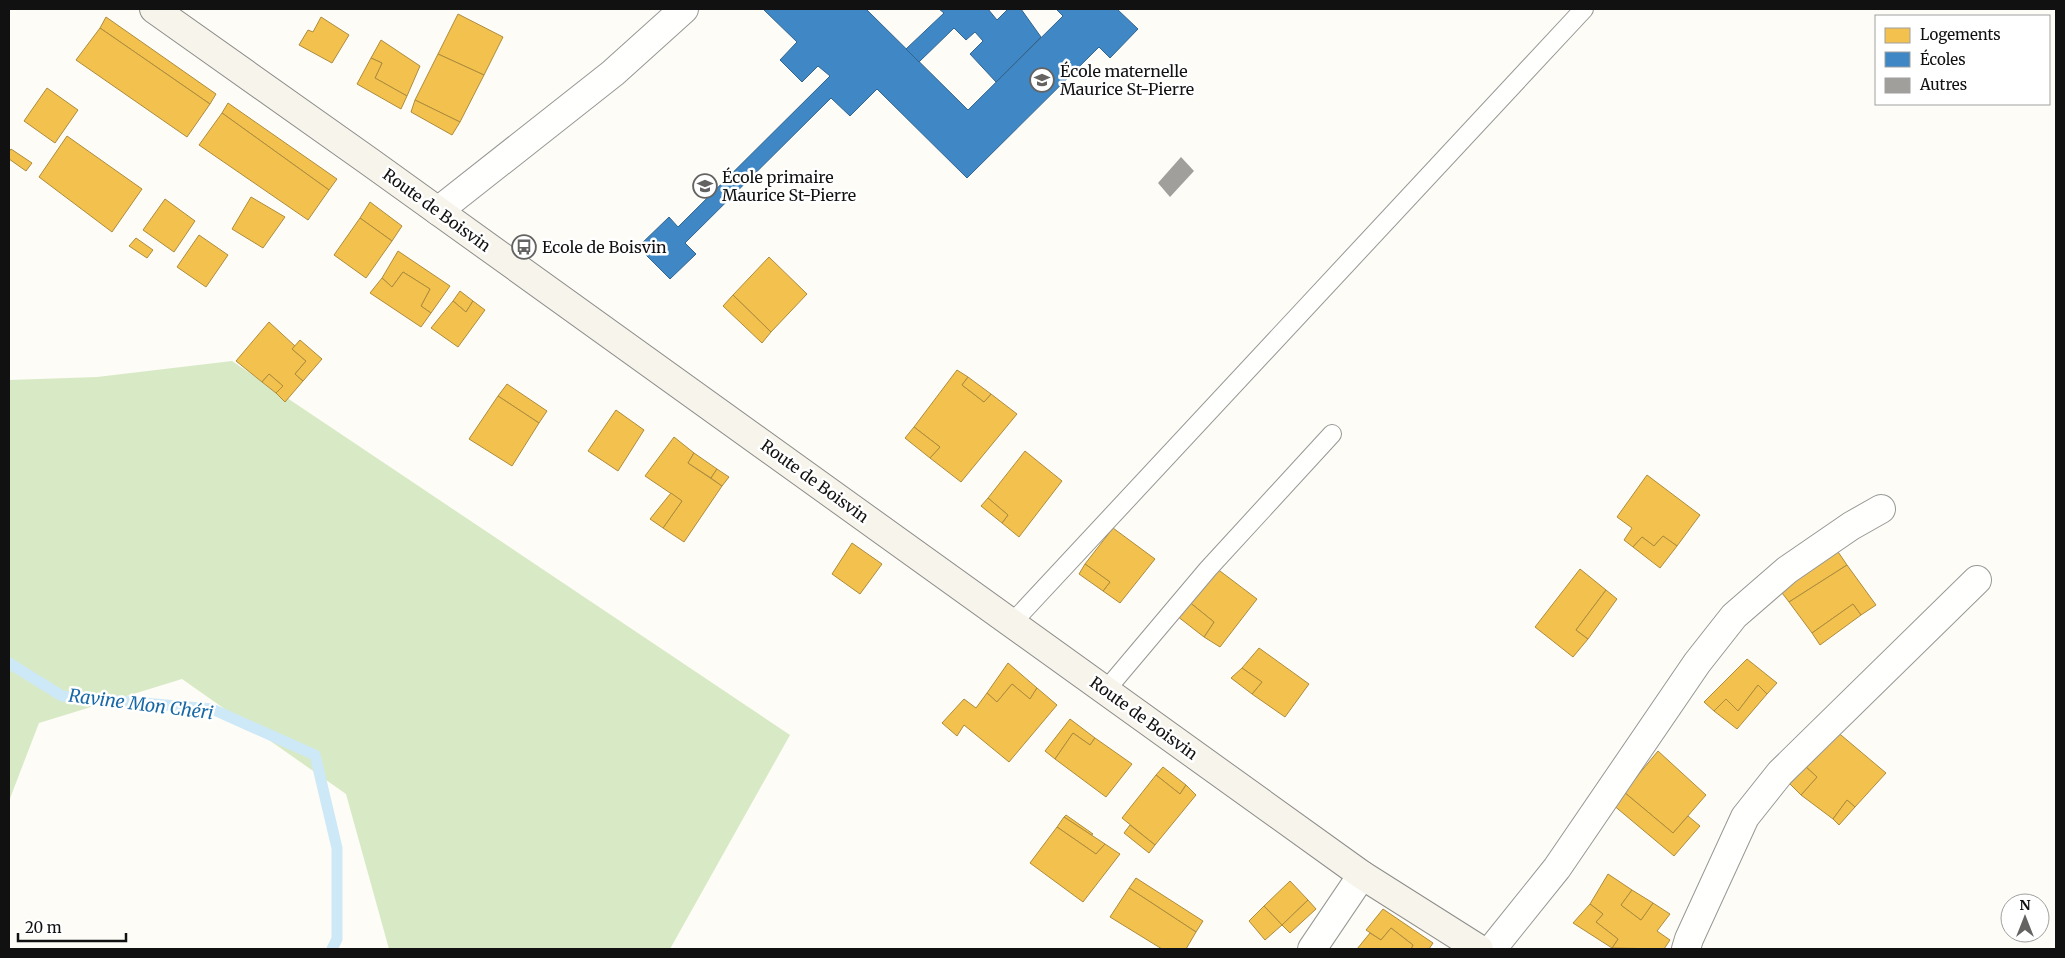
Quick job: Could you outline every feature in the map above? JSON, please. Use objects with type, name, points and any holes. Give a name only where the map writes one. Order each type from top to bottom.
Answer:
[{"type":"main road","name":"Route de Boisvin","points":[[154,9],[1362,875],[1479,949]]},
{"type":"street","points":[[438,211],[613,73],[684,9]]},
{"type":"street","points":[[1492,949],[1557,868],[1698,663],[1734,616],[1788,570],[1851,526],[1881,509]]},
{"type":"street","points":[[1686,949],[1745,817],[1780,773],[1977,580]]},
{"type":"street","points":[[1312,949],[1362,875]]},
{"type":"lane","points":[[1012,623],[1584,9]]},
{"type":"lane","points":[[1106,690],[1208,569],[1332,434]]},
{"type":"green space","points":[[232,361],[790,735],[670,949],[389,949],[346,794],[182,679],[39,723],[9,801],[9,380],[97,377]]},
{"type":"building: Logements","points":[[458,14],[503,37],[484,75],[438,54]]},
{"type":"building: Logements","points":[[106,17],[216,94],[210,104],[100,28]]},
{"type":"building: Logements","points":[[321,17],[349,35],[332,63],[299,45],[308,30],[313,32]]},
{"type":"building: Logements","points":[[100,28],[210,104],[187,137],[76,60]]},
{"type":"building: Logements","points":[[381,40],[420,66],[407,96],[375,78],[382,63],[371,58]]},
{"type":"building: Logements","points":[[438,54],[484,75],[460,122],[415,100]]},
{"type":"building: Logements","points":[[371,58],[382,63],[375,78],[407,96],[401,109],[357,84]]},
{"type":"building: Logements","points":[[47,88],[78,110],[55,143],[24,121]]},
{"type":"building: Logements","points":[[415,100],[460,122],[452,135],[411,112]]},
{"type":"building: Logements","points":[[228,103],[337,179],[329,190],[222,113]]},
{"type":"building: Logements","points":[[222,113],[329,190],[308,220],[199,145]]},
{"type":"building: Logements","points":[[67,136],[142,189],[112,232],[39,177]]},
{"type":"building: Logements","points":[[11,149],[32,163],[26,171],[9,159]]},
{"type":"building: Logements","points":[[251,197],[285,217],[263,248],[232,229]]},
{"type":"building: Logements","points":[[165,199],[195,221],[174,252],[143,230]]},
{"type":"building: Logements","points":[[370,202],[402,226],[392,241],[360,218]]},
{"type":"building: Logements","points":[[360,218],[392,241],[366,278],[334,255]]},
{"type":"building: Logements","points":[[199,235],[228,255],[206,287],[177,267]]},
{"type":"building: Logements","points":[[136,238],[153,250],[147,258],[129,246]]},
{"type":"building: Logements","points":[[398,251],[450,286],[431,313],[421,306],[430,289],[403,272],[392,287],[382,278]]},
{"type":"building: Logements","points":[[769,257],[807,294],[771,332],[733,295]]},
{"type":"building: Logements","points":[[403,272],[430,289],[421,306],[431,313],[421,327],[370,293],[382,278],[392,287]]},
{"type":"building: Logements","points":[[460,291],[473,301],[466,312],[453,301]]},
{"type":"building: Logements","points":[[733,295],[771,332],[762,343],[723,306]]},
{"type":"building: Logements","points":[[453,301],[466,312],[473,301],[485,310],[458,347],[431,328]]},
{"type":"building: Logements","points":[[269,322],[295,346],[292,349],[306,361],[295,374],[303,381],[285,402],[276,393],[283,386],[269,374],[262,382],[236,361]]},
{"type":"building: Logements","points":[[300,340],[322,359],[303,381],[295,374],[306,361],[292,349]]},
{"type":"building: Logements","points":[[957,370],[968,377],[962,385],[984,402],[991,394],[1017,414],[961,482],[930,458],[940,447],[914,427]]},
{"type":"building: Logements","points":[[269,374],[283,386],[276,393],[262,382]]},
{"type":"building: Logements","points":[[968,377],[991,394],[984,402],[962,385]]},
{"type":"building: Logements","points":[[507,384],[547,411],[539,423],[498,396]]},
{"type":"building: Logements","points":[[498,396],[539,423],[512,466],[469,439]]},
{"type":"building: Logements","points":[[616,410],[644,430],[618,471],[588,451]]},
{"type":"building: Logements","points":[[914,427],[940,447],[930,458],[905,438]]},
{"type":"building: Logements","points":[[674,437],[694,453],[688,463],[722,486],[684,542],[663,528],[682,501],[645,476]]},
{"type":"building: Logements","points":[[1025,451],[1062,481],[1019,537],[1002,523],[1008,515],[988,498]]},
{"type":"building: Logements","points":[[694,453],[717,469],[711,478],[688,463]]},
{"type":"building: Logements","points":[[717,469],[729,477],[722,486],[711,478]]},
{"type":"building: Logements","points":[[1647,475],[1700,515],[1677,546],[1663,536],[1654,546],[1642,537],[1633,547],[1624,540],[1632,528],[1617,517]]},
{"type":"building: Logements","points":[[671,493],[682,501],[663,528],[650,519]]},
{"type":"building: Logements","points":[[988,498],[1008,515],[1002,523],[981,506]]},
{"type":"building: Logements","points":[[1113,528],[1155,559],[1120,603],[1103,591],[1110,582],[1085,564]]},
{"type":"building: Logements","points":[[1663,536],[1677,546],[1660,568],[1633,547],[1642,537],[1654,546]]},
{"type":"building: Logements","points":[[852,543],[882,564],[860,594],[832,574]]},
{"type":"building: Logements","points":[[1834,546],[1847,565],[1789,602],[1779,589]]},
{"type":"building: Logements","points":[[1085,564],[1110,582],[1103,591],[1079,574]]},
{"type":"building: Logements","points":[[1847,565],[1876,605],[1861,615],[1853,604],[1812,633],[1789,602]]},
{"type":"building: Logements","points":[[1216,568],[1257,599],[1220,647],[1204,637],[1214,622],[1188,601]]},
{"type":"building: Logements","points":[[1580,569],[1606,590],[1576,630],[1588,639],[1573,657],[1535,627]]},
{"type":"building: Logements","points":[[1606,590],[1617,599],[1588,639],[1576,630]]},
{"type":"building: Logements","points":[[1188,601],[1214,622],[1204,637],[1177,616]]},
{"type":"building: Logements","points":[[1853,604],[1861,615],[1820,645],[1812,633]]},
{"type":"building: Logements","points":[[1259,648],[1309,684],[1285,717],[1252,694],[1262,682],[1242,668]]},
{"type":"building: Logements","points":[[1747,659],[1777,683],[1767,694],[1758,685],[1738,711],[1726,699],[1714,711],[1704,702]]},
{"type":"building: Logements","points":[[1008,663],[1037,688],[1030,699],[1012,684],[997,702],[987,693]]},
{"type":"building: Logements","points":[[1242,668],[1262,682],[1252,694],[1231,678]]},
{"type":"building: Logements","points":[[1012,684],[1030,699],[1037,688],[1057,705],[1009,762],[964,725],[957,736],[942,723],[964,699],[976,708],[987,693],[997,702]]},
{"type":"building: Logements","points":[[1758,685],[1767,694],[1737,729],[1714,711],[1726,699],[1738,711]]},
{"type":"building: Logements","points":[[1070,719],[1095,738],[1090,745],[1073,733],[1055,759],[1045,751]]},
{"type":"building: Logements","points":[[1835,730],[1886,773],[1855,807],[1847,800],[1833,819],[1801,795],[1817,777],[1805,766]]},
{"type":"building: Logements","points":[[1073,733],[1090,745],[1095,738],[1132,764],[1106,797],[1055,759]]},
{"type":"building: Logements","points":[[1658,751],[1706,795],[1673,833],[1624,792]]},
{"type":"building: Logements","points":[[1805,766],[1817,777],[1801,795],[1790,784]]},
{"type":"building: Logements","points":[[1163,767],[1186,785],[1180,794],[1156,775]]},
{"type":"building: Logements","points":[[1156,775],[1180,794],[1186,785],[1196,795],[1155,845],[1122,818]]},
{"type":"building: Logements","points":[[1624,792],[1673,833],[1688,816],[1700,826],[1674,856],[1612,804]]},
{"type":"building: Logements","points":[[1847,800],[1855,807],[1839,825],[1833,819]]},
{"type":"building: Logements","points":[[1066,815],[1093,834],[1091,835],[1064,817]]},
{"type":"building: Logements","points":[[1064,817],[1105,844],[1096,854],[1057,827]]},
{"type":"building: Logements","points":[[1130,825],[1155,845],[1149,853],[1124,833]]},
{"type":"building: Logements","points":[[1057,827],[1096,854],[1105,844],[1120,854],[1083,902],[1030,863]]},
{"type":"building: Logements","points":[[1608,874],[1632,890],[1621,905],[1641,920],[1653,903],[1670,914],[1657,931],[1670,940],[1664,949],[1612,948],[1618,939],[1596,922],[1603,914],[1590,904]]},
{"type":"building: Logements","points":[[1136,878],[1203,921],[1196,932],[1129,888]]},
{"type":"building: Logements","points":[[1290,881],[1308,900],[1282,925],[1264,906]]},
{"type":"building: Logements","points":[[1129,888],[1196,932],[1186,949],[1162,949],[1110,917]]},
{"type":"building: Logements","points":[[1632,890],[1653,903],[1641,920],[1621,905]]},
{"type":"building: Logements","points":[[1308,900],[1316,909],[1290,933],[1282,925]]},
{"type":"building: Logements","points":[[1590,904],[1603,914],[1596,922],[1618,939],[1612,948],[1573,923]]},
{"type":"building: Logements","points":[[1264,906],[1282,925],[1265,940],[1249,921]]},
{"type":"building: Logements","points":[[1383,909],[1433,943],[1429,949],[1411,949],[1413,945],[1391,928],[1381,940],[1366,930]]},
{"type":"building: Logements","points":[[1391,928],[1413,945],[1411,949],[1357,949],[1370,933],[1381,940]]},
{"type":"building: Écoles","points":[[763,9],[866,9],[968,110],[1063,16],[1056,9],[1117,9],[1138,29],[1110,58],[1099,47],[967,178],[877,89],[850,116],[831,98],[685,243],[696,254],[670,279],[638,247],[669,217],[678,227],[830,76],[818,66],[802,82],[780,60],[797,42]]},
{"type":"building: Écoles","points":[[939,9],[988,9],[997,20],[1008,9],[1021,9],[1041,37],[996,82],[970,54],[983,41],[975,32],[966,40],[954,28],[919,62],[906,49],[944,13]]},
{"type":"building: Autres","points":[[1181,157],[1194,171],[1170,197],[1158,183]]},
{"type":"waterway","name":"Ravine Mon Chéri","points":[[9,663],[62,696],[212,709],[315,755],[337,848],[337,939],[332,949]]},
{"type":"place","name":"École maternelle Maurice St-Pierre","points":[[1042,80]]},
{"type":"place","name":"École primaire Maurice St-Pierre","points":[[705,186]]},
{"type":"place","name":"Ecole de Boisvin","points":[[524,247]]}]
